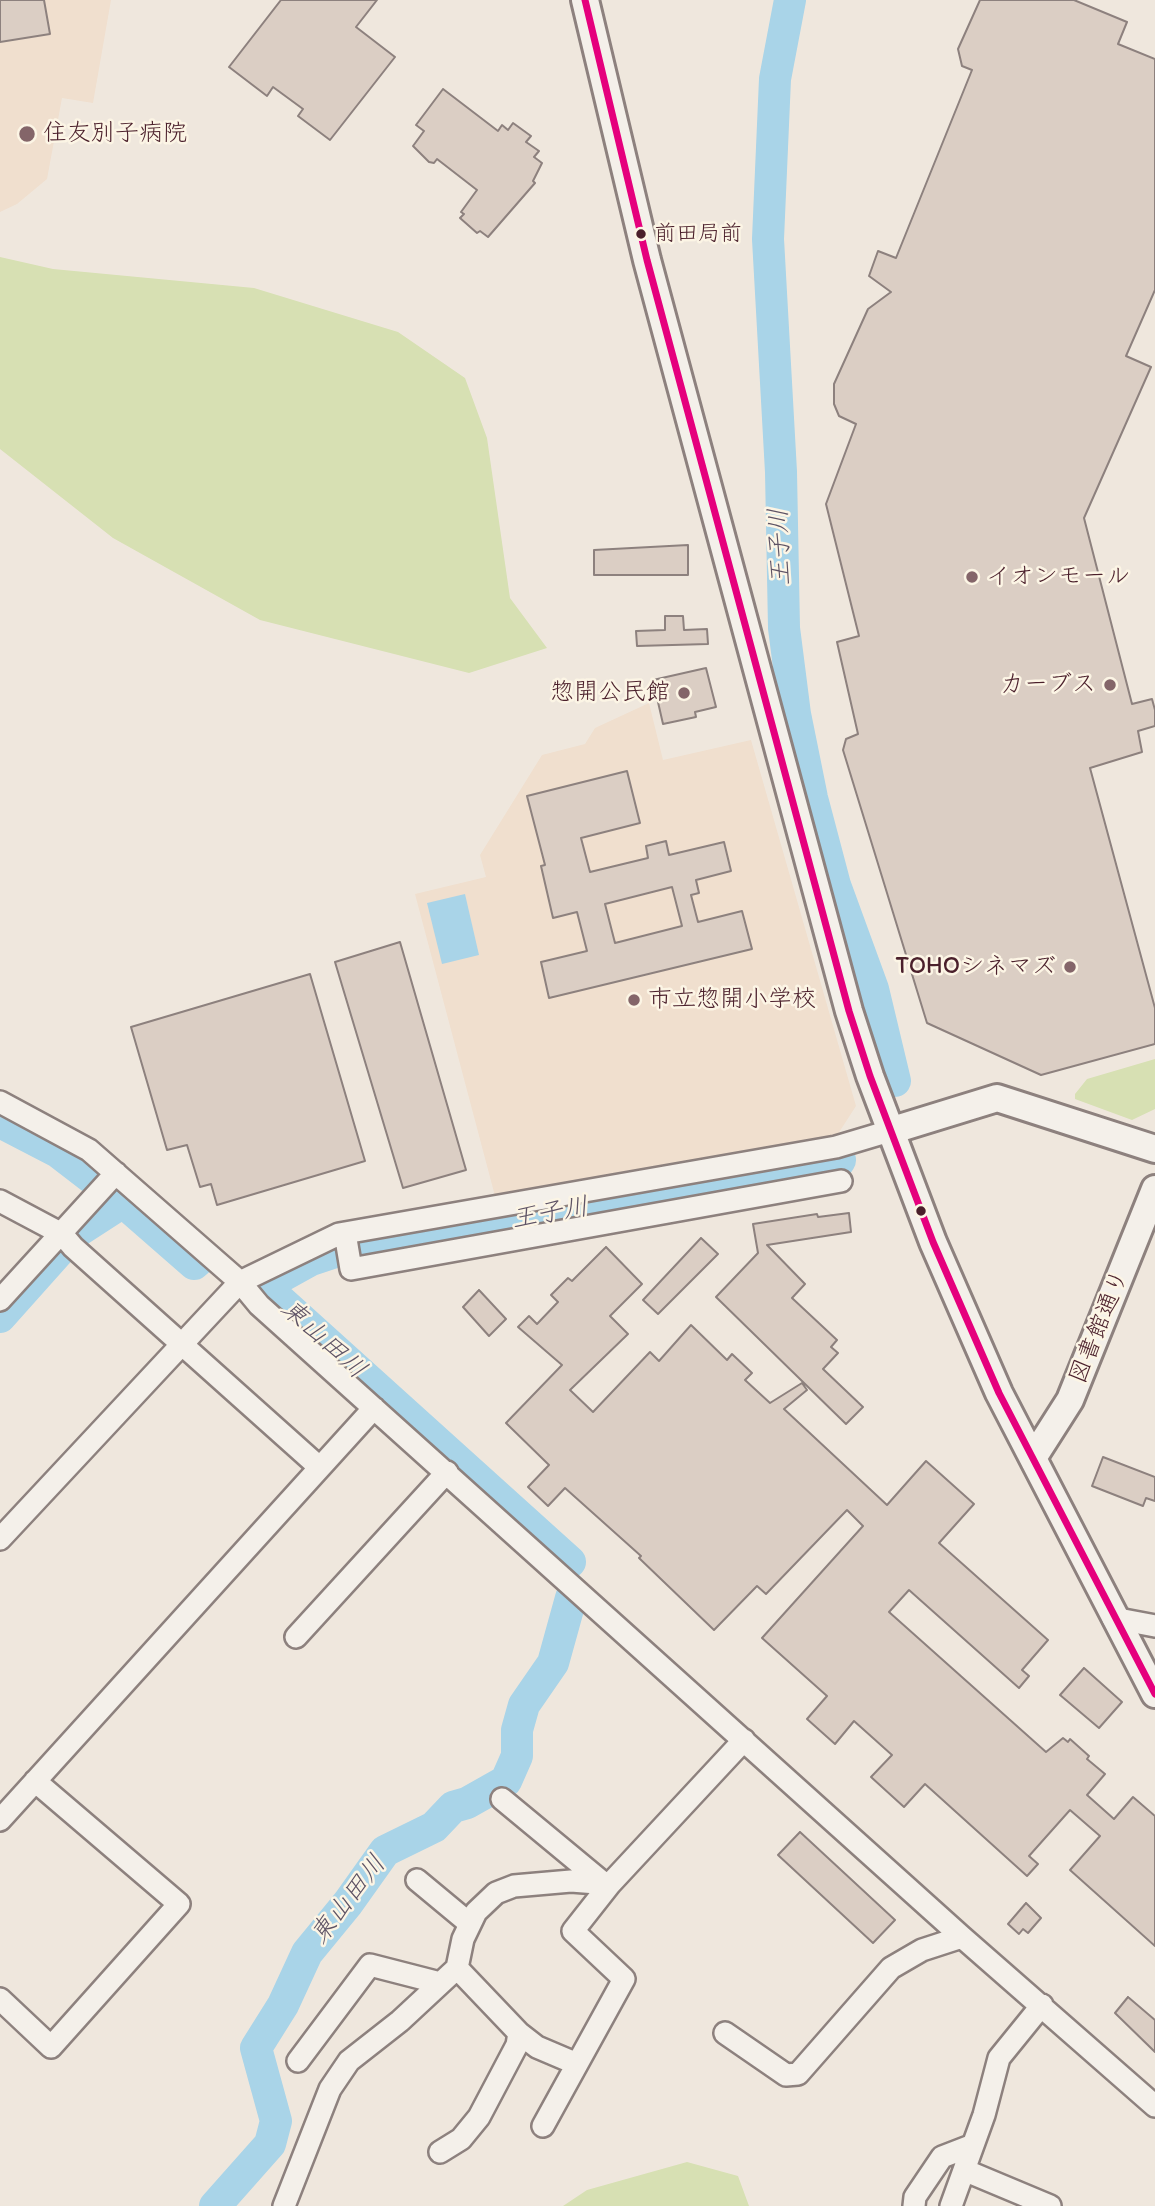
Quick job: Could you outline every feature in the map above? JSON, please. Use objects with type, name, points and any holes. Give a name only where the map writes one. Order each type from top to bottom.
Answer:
[{"type":"street","points":[[585,0],[647,260],[849,1011],[939,1254],[999,1393],[1155,1694]]},
{"type":"street","points":[[0,1539],[240,1282],[345,1234],[836,1147],[997,1098],[1155,1149]]},
{"type":"street","points":[[0,1102],[89,1150],[114,1176],[240,1282],[259,1305],[962,1937],[1155,2106]]},
{"type":"street","points":[[0,1300],[67,1239],[114,1176]]},
{"type":"street","points":[[345,1234],[351,1269],[841,1181]]},
{"type":"street","points":[[0,1201],[67,1239],[318,1466]]},
{"type":"street","name":"図書館通り","points":[[1033,1458],[1070,1400],[1152,1205]]},
{"type":"street","points":[[0,1820],[318,1466],[374,1408]]},
{"type":"street","points":[[296,1637],[447,1472]]},
{"type":"street","points":[[1114,1618],[1155,1626]]},
{"type":"street","points":[[543,2126],[624,1979],[573,1931],[606,1883],[744,1740]]},
{"type":"street","points":[[0,1998],[51,2047],[179,1904],[35,1781]]},
{"type":"street","points":[[502,1799],[606,1883]]},
{"type":"street","points":[[417,1880],[470,1924]]},
{"type":"street","points":[[284,2206],[330,2089],[349,2061],[400,2021],[457,1968],[463,1938],[476,1912],[496,1894],[514,1885],[606,1883]]},
{"type":"street","points":[[725,2033],[786,2075],[798,2074],[891,1968],[922,1950],[962,1937]]},
{"type":"street","points":[[298,2062],[370,1965],[440,1983]]},
{"type":"street","points":[[457,1968],[519,2033],[537,2047],[578,2064]]},
{"type":"street","points":[[951,2206],[973,2145],[999,2058],[1042,2006]]},
{"type":"street","points":[[440,2151],[461,2139],[479,2117],[517,2045],[519,2033]]},
{"type":"street","points":[[914,2206],[915,2197],[942,2157],[973,2145]]},
{"type":"street","points":[[964,2170],[1051,2206]]},
{"type":"shaded area","name":"住友別子病院","points":[[0,0],[111,0],[93,103],[62,98],[47,179],[17,204],[0,212]]},
{"type":"shaded area","name":"市立惣開小学校","points":[[649,703],[663,760],[751,740],[856,1106],[836,1137],[495,1196],[415,894],[486,877],[480,855],[542,755],[585,744],[595,728]]},
{"type":"green space","points":[[0,257],[53,269],[254,288],[398,332],[465,378],[487,438],[510,598],[547,648],[469,673],[260,620],[113,538],[0,449]]},
{"type":"green space","points":[[1155,1059],[1155,1109],[1132,1120],[1075,1099],[1075,1094],[1087,1079]]},
{"type":"green space","points":[[687,2162],[738,2176],[749,2206],[563,2206],[587,2190]]},
{"type":"water","points":[[465,894],[479,955],[442,964],[427,903]]},
{"type":"building","points":[[0,0],[44,0],[50,34],[0,42]]},
{"type":"building","points":[[281,0],[377,0],[356,27],[395,57],[330,140],[298,116],[303,109],[273,87],[267,96],[229,67]]},
{"type":"building","name":"イオンモール","points":[[980,0],[1074,0],[1127,22],[1118,44],[1155,59],[1155,290],[1126,356],[1151,367],[1084,518],[1132,704],[1152,699],[1155,710],[1155,726],[1138,731],[1142,752],[1090,768],[1155,1008],[1155,1044],[1041,1075],[927,1023],[843,750],[846,739],[858,734],[837,642],[859,636],[826,504],[856,424],[839,416],[834,404],[834,384],[868,309],[891,292],[869,276],[878,251],[896,258],[972,70],[962,66],[958,49]]},
{"type":"building","points":[[443,89],[498,131],[502,125],[508,130],[513,123],[531,136],[526,142],[539,151],[534,157],[542,163],[533,181],[535,183],[488,237],[480,231],[477,233],[460,218],[464,214],[461,212],[477,190],[437,159],[434,163],[429,162],[413,146],[424,131],[416,125]]},
{"type":"building","points":[[688,545],[688,575],[594,575],[594,550]]},
{"type":"building","points":[[665,616],[683,616],[684,630],[707,629],[708,644],[637,646],[636,631],[665,630]]},
{"type":"building","name":"惣開公民館","points":[[706,668],[716,707],[695,712],[696,717],[663,724],[653,680]]},
{"type":"building","points":[[627,771],[640,823],[581,838],[590,872],[648,858],[646,846],[666,841],[669,855],[724,842],[731,871],[696,880],[699,893],[691,895],[698,922],[742,911],[752,949],[549,998],[541,962],[587,951],[577,912],[553,918],[541,866],[545,865],[527,796]],"holes":[[[672,887],[682,926],[615,943],[605,904]]]},
{"type":"building","points":[[400,942],[466,1170],[403,1188],[335,962]]},
{"type":"building","points":[[310,974],[365,1161],[217,1205],[211,1184],[200,1187],[187,1145],[167,1150],[131,1027]]},
{"type":"building","points":[[849,1213],[851,1232],[767,1245],[805,1284],[792,1298],[837,1340],[831,1347],[838,1353],[823,1369],[863,1407],[846,1424],[716,1297],[758,1253],[753,1224],[817,1214],[818,1217]]},
{"type":"building","points":[[701,1238],[718,1254],[658,1314],[643,1300]]},
{"type":"building","points":[[606,1247],[642,1284],[610,1316],[628,1334],[570,1390],[593,1412],[650,1352],[659,1361],[691,1325],[727,1360],[732,1354],[752,1373],[745,1380],[770,1403],[802,1383],[807,1390],[784,1409],[887,1505],[926,1461],[974,1504],[939,1543],[1048,1640],[1022,1670],[1029,1676],[1019,1688],[909,1590],[889,1612],[1046,1752],[1063,1738],[1068,1742],[1070,1739],[1089,1756],[1087,1759],[1105,1774],[1087,1795],[1114,1819],[1133,1797],[1155,1816],[1155,1946],[1070,1870],[1100,1836],[1070,1810],[1029,1856],[1038,1864],[1027,1876],[925,1784],[904,1807],[871,1777],[892,1755],[854,1721],[835,1744],[807,1719],[827,1696],[762,1638],[863,1526],[847,1510],[766,1594],[757,1586],[714,1630],[639,1558],[641,1556],[565,1488],[548,1506],[528,1487],[549,1465],[506,1423],[562,1365],[518,1327],[529,1316],[537,1324],[558,1302],[551,1295],[568,1278],[572,1281]]},
{"type":"building","points":[[479,1290],[506,1319],[489,1336],[463,1307]]},
{"type":"building","points":[[1103,1457],[1155,1477],[1155,1501],[1146,1498],[1143,1506],[1092,1486]]},
{"type":"building","points":[[1084,1668],[1122,1702],[1099,1728],[1060,1695]]},
{"type":"building","points":[[800,1832],[895,1920],[873,1943],[778,1855]]},
{"type":"building","points":[[1026,1903],[1041,1918],[1028,1933],[1023,1929],[1019,1934],[1008,1924]]},
{"type":"building","points":[[1128,1997],[1155,2020],[1155,2052],[1115,2013]]},
{"type":"waterway","name":"王子川","points":[[790,0],[775,79],[768,239],[781,472],[784,628],[795,714],[812,798],[835,885],[873,989],[895,1081]]},
{"type":"waterway","name":"王子川","points":[[0,1122],[58,1152],[123,1202],[194,1264],[201,1258]]},
{"type":"waterway","name":"王子川","points":[[570,1562],[264,1286],[311,1260],[347,1248],[836,1166],[840,1160]]},
{"type":"waterway","points":[[0,1317],[75,1233],[123,1202]]},
{"type":"waterway","name":"東山田川","points":[[215,2206],[270,2144],[276,2121],[256,2048],[283,2005],[307,1953],[348,1903],[385,1851],[434,1827],[453,1807],[467,1803],[506,1781],[517,1756],[517,1730],[524,1705],[553,1663],[571,1598]]},
{"type":"transit line","points":[[585,0],[647,260],[849,1011],[870,1076],[933,1242],[999,1393],[1155,1694]]},
{"type":"place","name":"住友別子病院","points":[[27,134]]},
{"type":"place","name":"前田局前","points":[[641,234]]},
{"type":"place","name":"イオンモール","points":[[972,577]]},
{"type":"place","name":"カーブス","points":[[1110,685]]},
{"type":"place","name":"惣開公民館","points":[[684,693]]},
{"type":"place","name":"TOHOシネマズ","points":[[1070,967]]},
{"type":"place","name":"市立惣開小学校","points":[[634,1000]]}]
